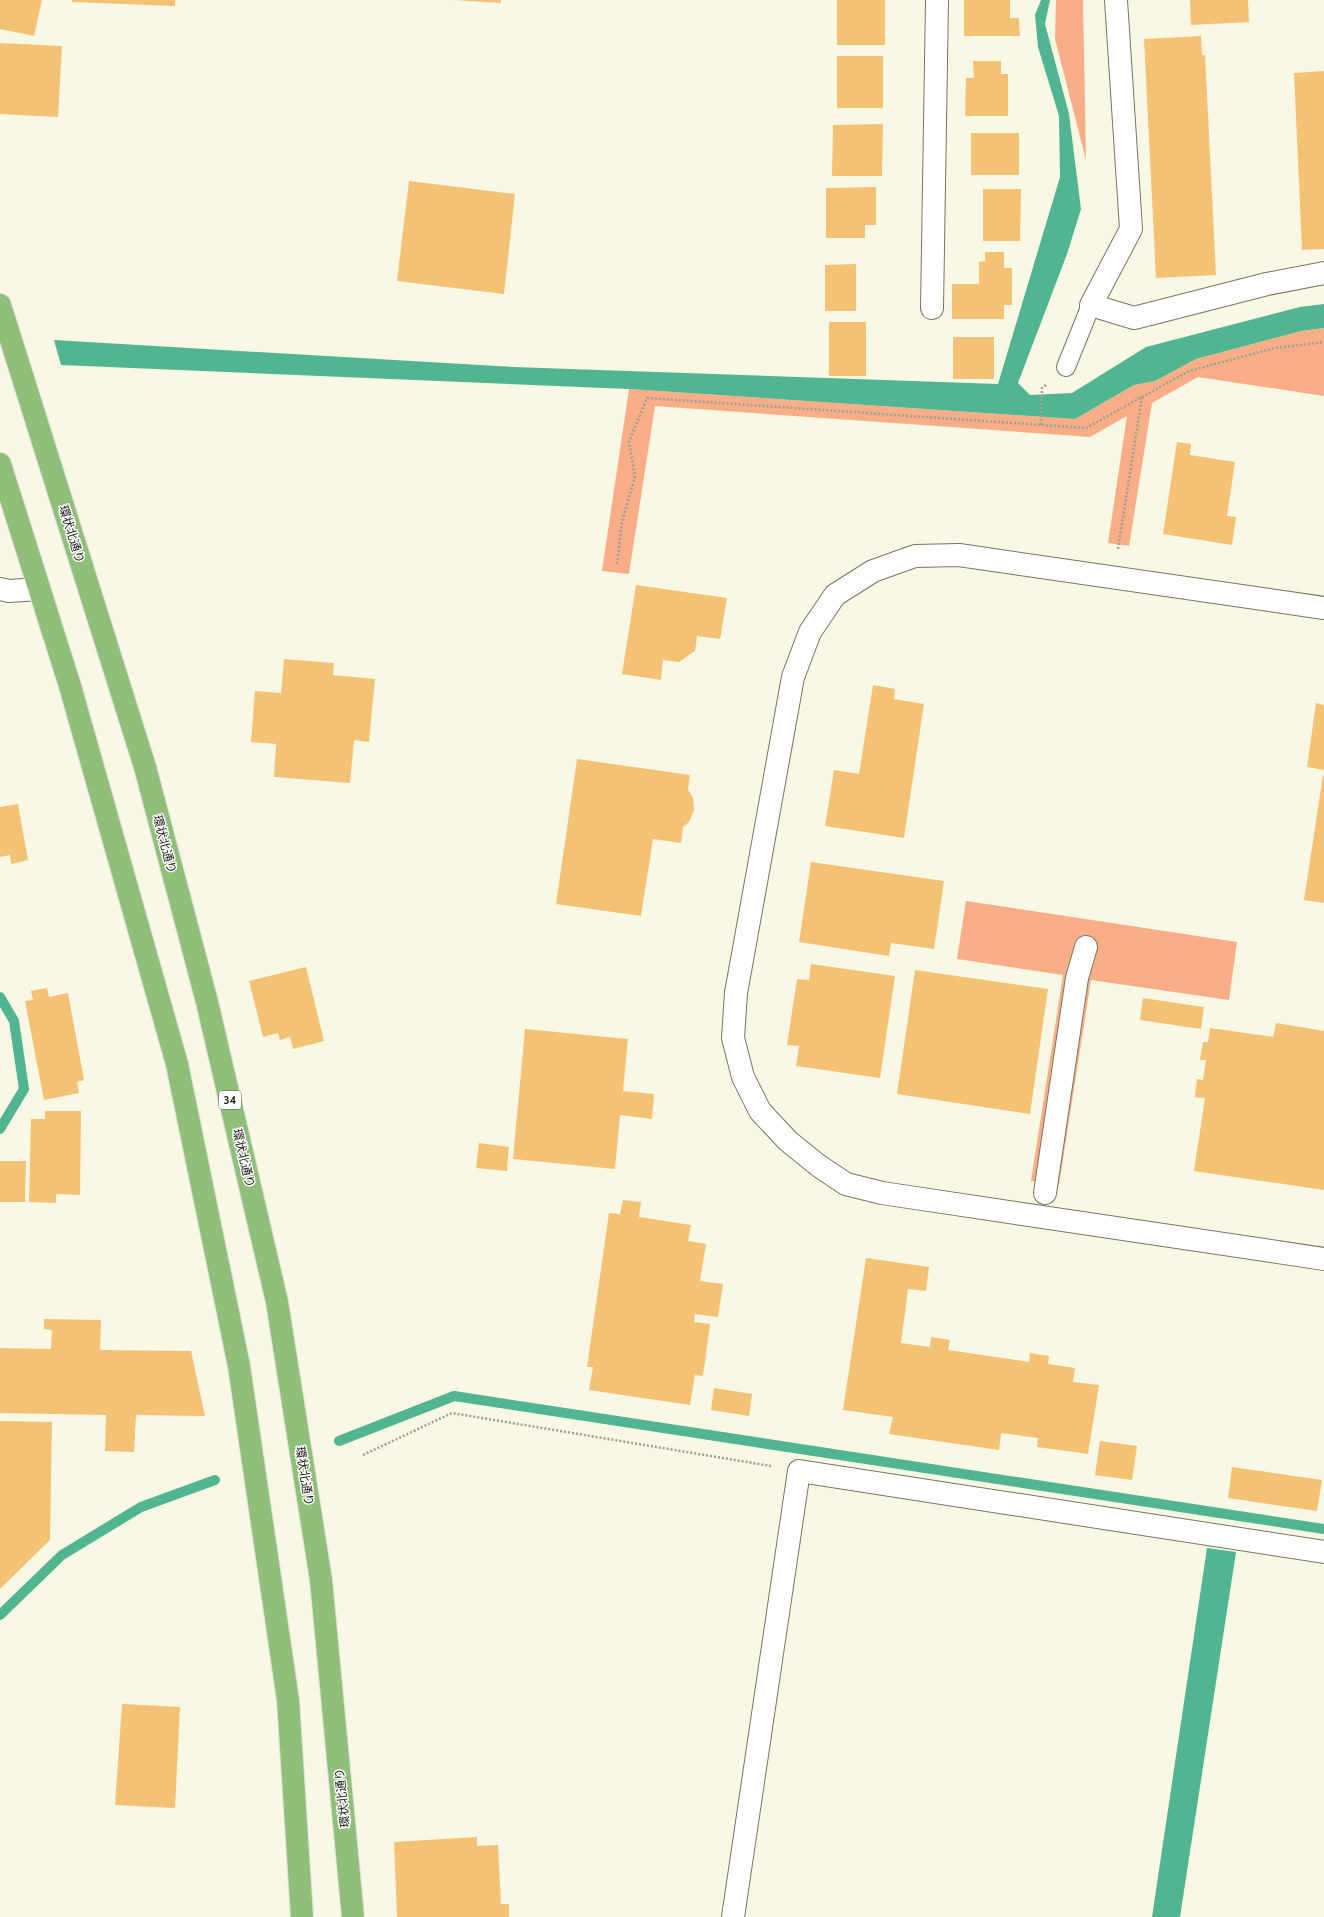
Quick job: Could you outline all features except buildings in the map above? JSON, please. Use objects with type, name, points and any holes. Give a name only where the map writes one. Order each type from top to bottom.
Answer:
[{"type":"highway","name":"環状北通り","points":[[0,305],[145,767],[208,1002],[277,1302],[321,1580],[353,1917]]},
{"type":"highway","points":[[0,464],[70,686],[177,1064],[239,1366],[288,1700],[302,1917]]},
{"type":"street","points":[[932,308],[938,0]]},
{"type":"street","points":[[1116,0],[1131,228],[1090,305],[1134,318],[1267,284],[1324,273]]},
{"type":"street","points":[[1324,608],[958,555],[915,556],[873,571],[835,596],[810,632],[793,677],[736,993],[734,1038],[743,1076],[760,1111],[788,1141],[819,1166],[846,1184],[882,1193],[1324,1259]]},
{"type":"street","points":[[0,589],[9,591],[39,589]]},
{"type":"street","points":[[1045,1193],[1077,978],[1086,947]]},
{"type":"street","points":[[733,1917],[799,1471],[1324,1552]]},
{"type":"lane","points":[[1066,367],[1090,305]]},
{"type":"path","points":[[617,564],[622,521],[635,477],[629,442],[646,398],[1086,428],[1189,371],[1275,348],[1324,342]]},
{"type":"path","points":[[1040,425],[1042,388]]},
{"type":"path","points":[[1117,552],[1142,397]]},
{"type":"path","points":[[363,1455],[452,1413],[799,1471]]},
{"type":"shaded area","points":[[1041,0],[1050,0],[1045,24],[1069,114],[1081,209],[1067,254],[1018,383],[1030,395],[1072,393],[1146,347],[1300,307],[1324,304],[1324,328],[1301,331],[1196,359],[1155,381],[1134,385],[1075,419],[629,389],[61,365],[54,340],[513,367],[998,384],[1060,177],[1059,116],[1038,47],[1035,15]]},
{"type":"shaded area","points":[[1056,0],[1083,0],[1086,160],[1055,39]]},
{"type":"shaded area","points":[[1324,328],[1324,396],[1198,377],[1152,403],[1129,546],[1108,543],[1127,416],[1090,437],[655,406],[629,574],[602,571],[629,389],[1075,419],[1134,385],[1155,381],[1196,359],[1301,331]]},
{"type":"shaded area","points":[[966,901],[1237,942],[1229,1000],[1091,980],[1059,1185],[1031,1181],[1063,975],[957,959]]},
{"type":"shaded area","points":[[1207,1548],[1236,1552],[1180,1917],[1152,1917]]},
{"type":"waterway","points":[[0,997],[14,1021],[24,1089],[0,1129]]},
{"type":"waterway","points":[[339,1441],[454,1396],[1324,1529]]},
{"type":"waterway","points":[[0,1615],[62,1555],[141,1507],[215,1480]]}]
